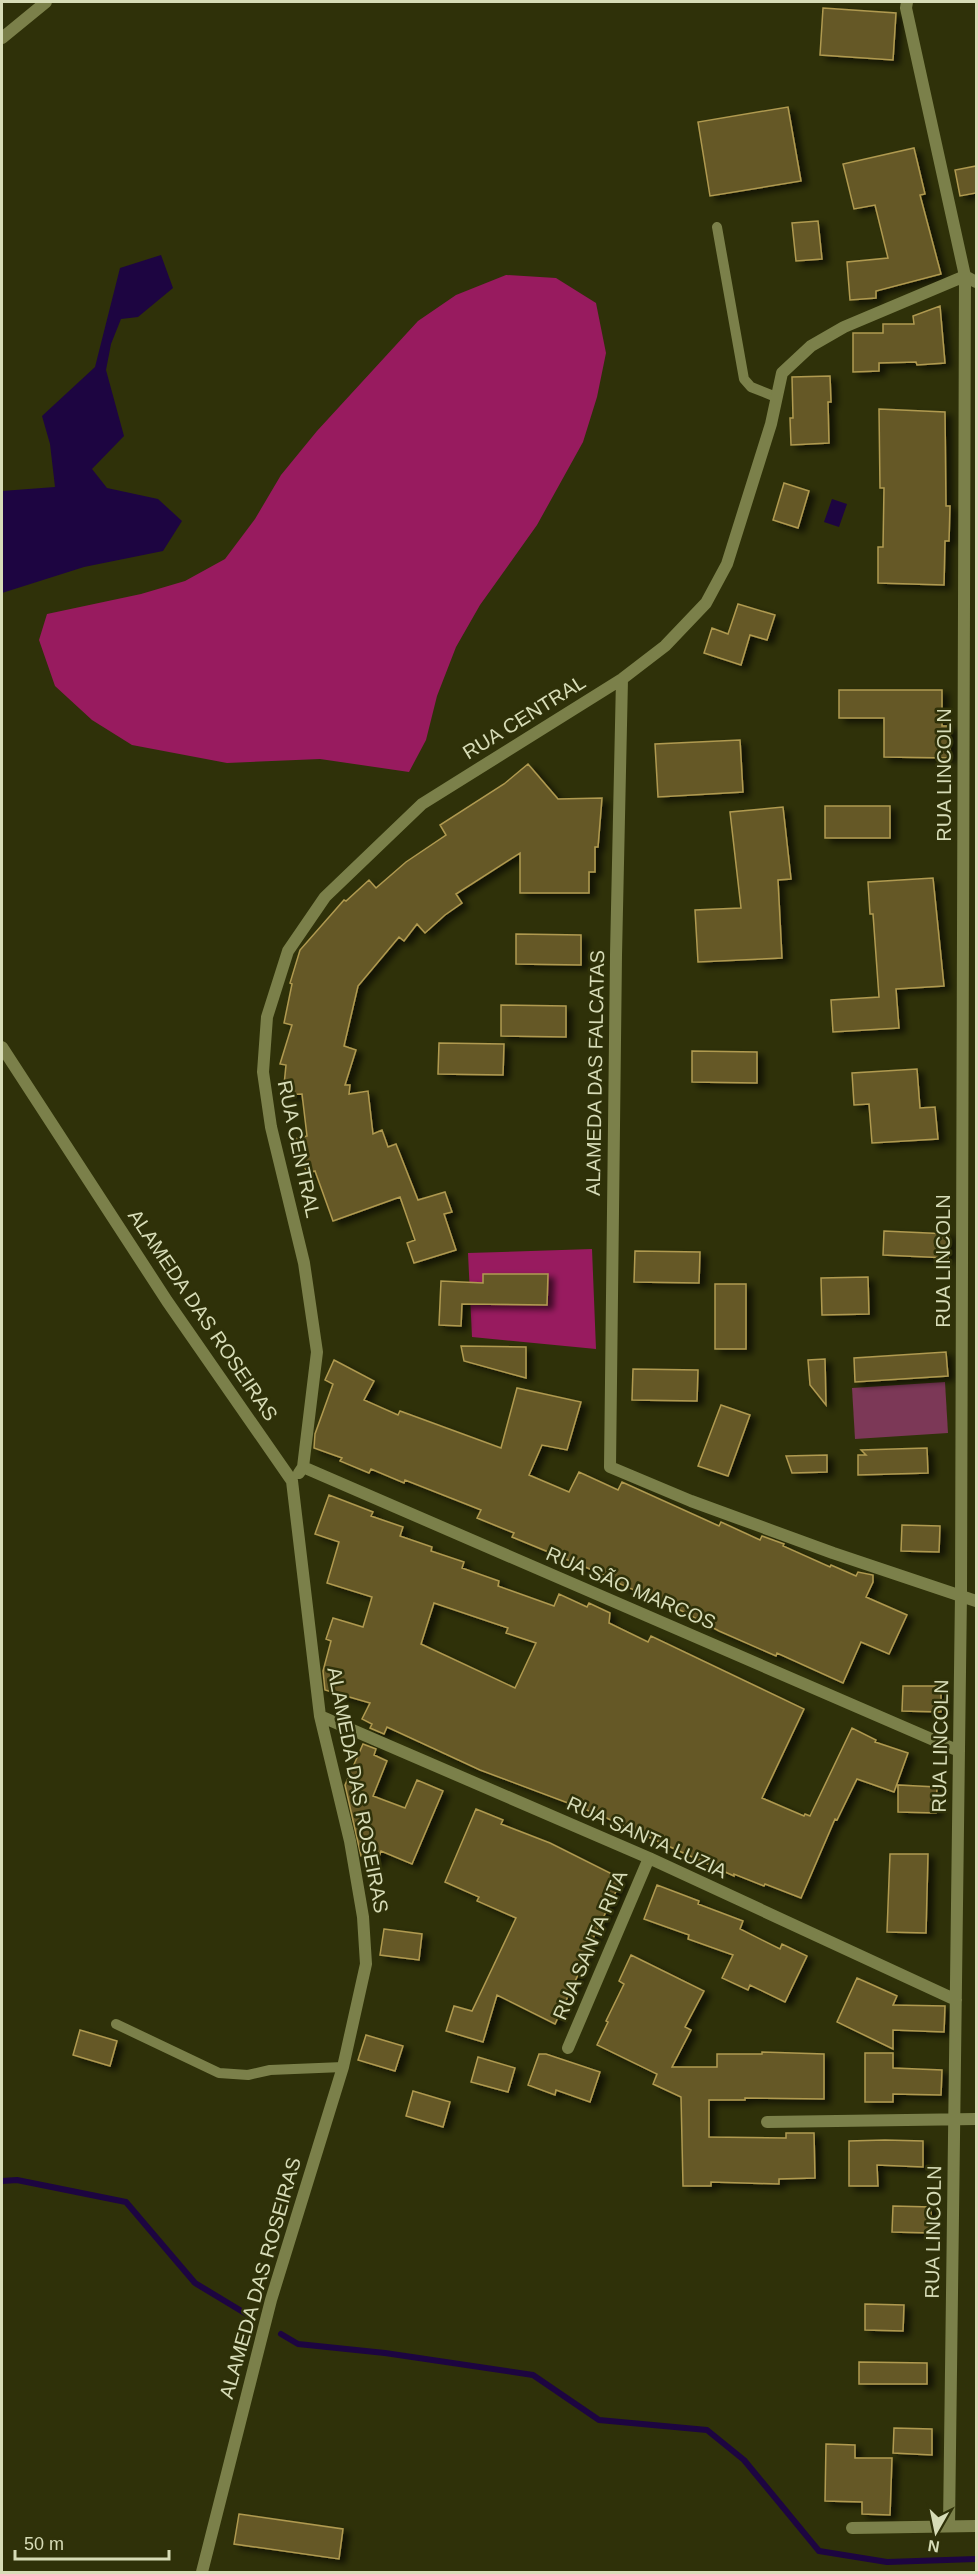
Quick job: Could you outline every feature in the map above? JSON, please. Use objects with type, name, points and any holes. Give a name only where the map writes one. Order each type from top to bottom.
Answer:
[{"type":"street","points":[[2,38],[46,2]]},
{"type":"street","name":"RUA LINCOLN","points":[[907,2],[906,8],[971,279],[962,1594],[949,2526]]},
{"type":"street","name":"RUA CENTRAL","points":[[303,1467],[317,1352],[304,1263],[271,1127],[263,1072],[267,1017],[288,951],[325,897],[422,804],[622,679],[665,646],[706,603],[728,564],[771,424],[782,373],[811,346],[844,327],[971,279]]},
{"type":"street","name":"ALAMEDA DAS FALCATAS","points":[[622,679],[610,1467],[691,1501],[832,1553],[962,1594]]},
{"type":"street","name":"ALAMEDA DAS ROSEIRAS","points":[[2,1047],[167,1301],[292,1481],[320,1716],[350,1841],[363,1917],[366,1964],[344,2067],[271,2300],[202,2572]]},
{"type":"street","points":[[292,1481],[303,1467]]},
{"type":"street","name":"RUA SÃO MARCOS","points":[[303,1467],[959,1751]]},
{"type":"street","points":[[962,1594],[976,1601]]},
{"type":"street","name":"RUA SANTA LUZIA","points":[[320,1716],[649,1858],[956,2000]]},
{"type":"street","name":"RUA SANTA RITA","points":[[568,2048],[649,1858]]},
{"type":"street","points":[[767,2122],[976,2119]]},
{"type":"street","points":[[852,2528],[976,2526]]},
{"type":"lane","points":[[717,227],[744,379],[751,387],[776,397]]},
{"type":"lane","points":[[116,2024],[219,2073],[248,2074],[270,2070],[344,2067]]},
{"type":"shaded area","points":[[161,255],[173,288],[138,317],[121,319],[111,344],[106,370],[124,436],[92,469],[107,488],[158,499],[182,521],[163,551],[84,567],[2,593],[2,491],[55,487],[50,444],[42,416],[95,367],[120,268]]},
{"type":"shaded area","points":[[506,275],[556,278],[596,303],[606,353],[597,397],[583,442],[537,525],[480,605],[456,647],[437,696],[426,740],[409,772],[320,759],[227,763],[132,745],[92,720],[55,686],[39,640],[47,614],[141,594],[185,581],[225,559],[255,519],[281,475],[317,431],[418,321],[456,295]]},
{"type":"shaded area","points":[[832,499],[847,504],[839,527],[824,522]]},
{"type":"shaded area","points":[[592,1249],[596,1349],[472,1337],[468,1253]]},
{"type":"shaded area","points":[[945,1382],[948,1433],[855,1439],[852,1388]]},
{"type":"building","points":[[823,8],[896,13],[893,60],[820,55]]},
{"type":"building","points":[[788,107],[801,181],[710,196],[698,122]]},
{"type":"building","points":[[914,148],[925,194],[920,195],[941,274],[876,291],[876,298],[850,300],[847,262],[888,258],[875,205],[854,209],[843,164]]},
{"type":"building","points":[[976,166],[976,193],[960,196],[955,170]]},
{"type":"building","points":[[818,221],[822,259],[796,261],[792,223]]},
{"type":"building","points":[[940,306],[945,363],[917,365],[916,362],[879,363],[879,371],[853,372],[853,333],[883,333],[883,324],[914,324],[913,316]]},
{"type":"building","points":[[830,376],[829,443],[791,445],[792,377]]},
{"type":"building","points":[[879,409],[945,412],[946,506],[950,506],[949,541],[945,541],[944,585],[878,583],[878,547],[883,547],[884,488],[880,488]]},
{"type":"building","points":[[784,483],[809,491],[798,528],[773,520]]},
{"type":"building","points":[[738,604],[775,615],[767,640],[750,635],[741,665],[704,653],[712,628],[728,634]]},
{"type":"building","points":[[839,690],[942,690],[942,726],[950,726],[950,758],[884,757],[884,718],[839,718]]},
{"type":"building","points":[[740,740],[743,792],[658,797],[655,744]]},
{"type":"building","points":[[528,764],[558,799],[602,798],[598,847],[595,847],[595,872],[589,872],[589,893],[520,893],[520,853],[456,894],[462,903],[425,933],[417,924],[404,941],[399,937],[358,986],[344,1046],[356,1050],[345,1085],[350,1085],[349,1094],[368,1091],[373,1134],[382,1130],[388,1147],[396,1144],[418,1200],[445,1192],[452,1212],[444,1214],[456,1250],[414,1263],[407,1243],[415,1240],[400,1197],[333,1221],[315,1171],[307,1173],[294,1139],[307,1136],[302,1094],[283,1095],[286,1065],[280,1064],[292,1025],[284,1023],[292,984],[290,983],[300,950],[344,900],[346,901],[369,880],[376,888],[406,862],[446,835],[440,825],[504,784]]},
{"type":"building","points":[[825,806],[890,806],[890,838],[825,838]]},
{"type":"building","points":[[783,807],[791,879],[778,880],[782,958],[698,962],[695,910],[741,908],[730,812]]},
{"type":"building","points":[[933,878],[944,986],[896,989],[899,1028],[833,1032],[831,1000],[879,997],[873,914],[870,914],[868,882]]},
{"type":"building","points":[[516,934],[581,935],[581,965],[516,964]]},
{"type":"building","points":[[501,1005],[566,1006],[566,1037],[501,1036]]},
{"type":"building","points":[[439,1043],[504,1044],[503,1075],[438,1074]]},
{"type":"building","points":[[692,1051],[757,1052],[757,1083],[692,1082]]},
{"type":"building","points":[[917,1069],[920,1108],[935,1107],[938,1139],[872,1143],[869,1104],[854,1105],[852,1073]]},
{"type":"building","points":[[884,1231],[949,1234],[948,1258],[883,1255]]},
{"type":"building","points":[[635,1251],[700,1252],[699,1283],[634,1282]]},
{"type":"building","points":[[483,1274],[548,1274],[547,1305],[462,1304],[461,1326],[439,1325],[441,1281],[483,1283]]},
{"type":"building","points":[[868,1277],[869,1314],[822,1315],[821,1278]]},
{"type":"building","points":[[715,1284],[746,1284],[746,1349],[715,1349]]},
{"type":"building","points":[[461,1346],[526,1347],[526,1378],[464,1361]]},
{"type":"building","points":[[946,1352],[948,1376],[855,1382],[854,1358]]},
{"type":"building","points":[[825,1359],[826,1405],[810,1385],[808,1360]]},
{"type":"building","points":[[334,1360],[374,1381],[364,1400],[398,1415],[400,1411],[501,1448],[517,1388],[581,1402],[567,1450],[542,1445],[529,1475],[569,1492],[579,1472],[618,1490],[622,1482],[719,1526],[721,1522],[760,1540],[762,1536],[784,1544],[783,1546],[830,1567],[831,1565],[856,1576],[858,1572],[873,1575],[873,1582],[866,1597],[907,1615],[889,1654],[861,1642],[843,1683],[777,1653],[776,1656],[719,1631],[682,1611],[618,1583],[619,1581],[512,1537],[514,1533],[477,1518],[481,1510],[405,1480],[404,1483],[371,1469],[369,1473],[340,1461],[342,1458],[314,1448],[315,1434],[333,1384],[325,1380]]},
{"type":"building","points":[[633,1369],[698,1370],[697,1401],[632,1400]]},
{"type":"building","points":[[721,1405],[750,1415],[728,1476],[698,1466]]},
{"type":"building","points":[[927,1448],[928,1473],[858,1475],[858,1455],[866,1455],[861,1450]]},
{"type":"building","points":[[827,1455],[827,1472],[792,1473],[786,1456]]},
{"type":"building","points":[[329,1495],[373,1512],[371,1516],[403,1527],[400,1536],[432,1547],[431,1551],[464,1562],[462,1568],[499,1581],[498,1586],[554,1606],[559,1594],[587,1607],[589,1603],[610,1613],[609,1623],[648,1642],[651,1636],[804,1709],[762,1798],[804,1816],[805,1814],[810,1816],[852,1728],[876,1740],[875,1742],[908,1753],[894,1792],[857,1779],[837,1820],[835,1819],[801,1898],[765,1884],[764,1886],[734,1874],[734,1876],[600,1815],[480,1770],[387,1727],[384,1734],[370,1728],[372,1724],[362,1719],[370,1703],[325,1690],[323,1671],[331,1641],[326,1639],[333,1618],[363,1627],[372,1597],[327,1583],[339,1542],[315,1534]],"holes":[[[434,1603],[508,1628],[506,1633],[536,1643],[515,1688],[421,1644]]]},
{"type":"building","points":[[902,1525],[940,1526],[939,1552],[901,1551]]},
{"type":"building","points":[[903,1686],[941,1686],[941,1712],[902,1711]]},
{"type":"building","points":[[363,1744],[376,1749],[374,1755],[387,1761],[373,1796],[405,1808],[417,1780],[443,1791],[412,1864],[381,1851],[377,1862],[361,1856],[345,1785]]},
{"type":"building","points":[[898,1785],[937,1787],[936,1813],[898,1812]]},
{"type":"building","points":[[476,1809],[503,1820],[501,1824],[550,1843],[622,1879],[582,1961],[584,1962],[555,2024],[497,1995],[483,2042],[446,2031],[454,2006],[472,2011],[516,1918],[477,1901],[479,1897],[445,1882]]},
{"type":"building","points":[[890,1854],[928,1854],[926,1933],[887,1932]]},
{"type":"building","points":[[657,1885],[743,1921],[740,1929],[780,1949],[782,1944],[807,1956],[785,2002],[750,1985],[748,1990],[722,1978],[733,1955],[688,1939],[689,1935],[644,1919]]},
{"type":"building","points":[[384,1929],[422,1934],[419,1960],[380,1955]]},
{"type":"building","points":[[631,1955],[704,1991],[685,2027],[691,2030],[672,2067],[717,2067],[717,2054],[762,2054],[762,2052],[824,2054],[824,2099],[709,2100],[709,2137],[786,2138],[786,2133],[814,2133],[815,2178],[779,2179],[779,2184],[711,2182],[711,2186],[683,2186],[681,2097],[653,2084],[657,2074],[597,2045],[624,1984],[619,1981]]},
{"type":"building","points":[[857,1978],[897,1996],[893,2005],[945,2006],[944,2032],[893,2030],[893,2049],[837,2022]]},
{"type":"building","points":[[80,2030],[117,2041],[110,2066],[73,2055]]},
{"type":"building","points":[[366,2035],[403,2046],[395,2071],[358,2060]]},
{"type":"building","points":[[865,2053],[893,2053],[893,2068],[942,2070],[941,2095],[893,2094],[893,2102],[865,2102]]},
{"type":"building","points":[[539,2054],[546,2054],[600,2072],[590,2102],[556,2090],[555,2095],[528,2085]]},
{"type":"building","points":[[478,2057],[515,2068],[508,2092],[471,2082]]},
{"type":"building","points":[[413,2091],[450,2102],[443,2127],[406,2116]]},
{"type":"building","points":[[849,2141],[923,2141],[923,2167],[877,2165],[878,2186],[849,2186]]},
{"type":"building","points":[[893,2206],[931,2207],[931,2233],[892,2232]]},
{"type":"building","points":[[865,2304],[904,2305],[903,2331],[865,2330]]},
{"type":"building","points":[[859,2362],[927,2363],[927,2384],[859,2384]]},
{"type":"building","points":[[894,2428],[932,2429],[932,2455],[893,2453]]},
{"type":"building","points":[[826,2444],[855,2445],[855,2458],[892,2458],[890,2515],[862,2514],[862,2502],[825,2501]]},
{"type":"building","points":[[239,2514],[343,2529],[339,2559],[234,2544]]},
{"type":"waterway","points":[[2,2181],[17,2180],[126,2202],[195,2283],[248,2315]]},
{"type":"waterway","points":[[281,2334],[298,2344],[385,2353],[533,2375],[599,2420],[707,2430],[744,2460],[819,2551],[887,2562],[976,2559]]}]
